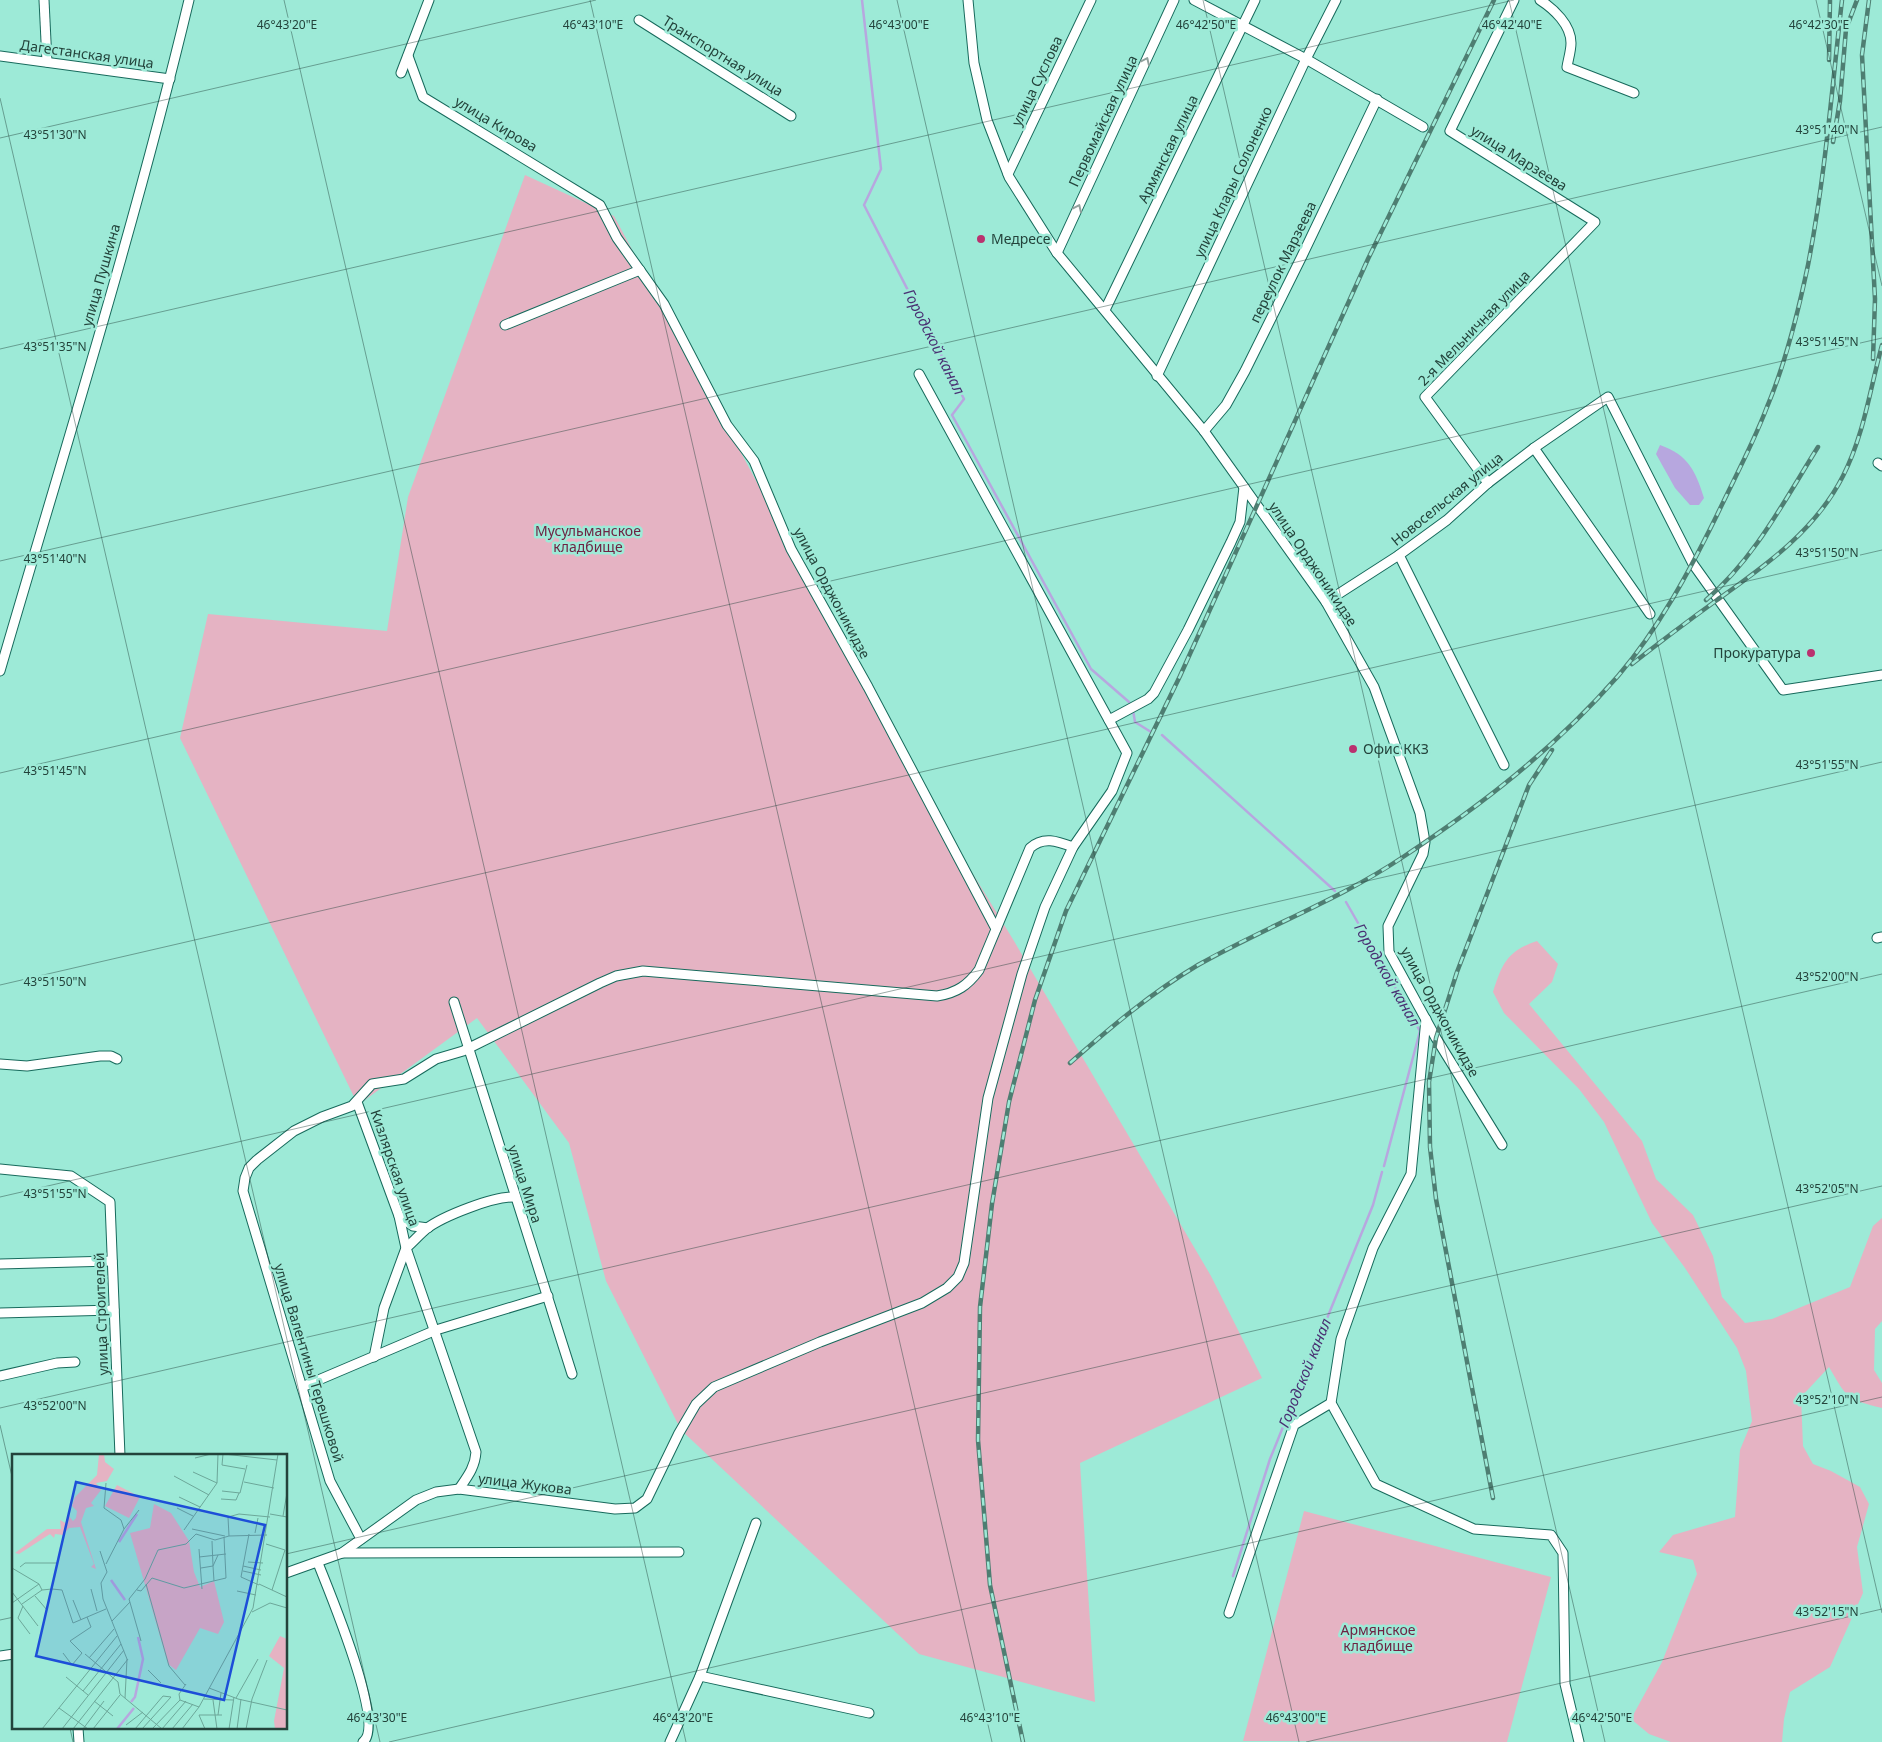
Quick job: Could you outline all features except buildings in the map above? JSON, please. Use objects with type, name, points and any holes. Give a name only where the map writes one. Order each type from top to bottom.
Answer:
[{"type":"street","points":[[44,0],[46,62]]},
{"type":"street","name":"улица Пушкина","points":[[0,671],[99,332],[170,79],[188,0]]},
{"type":"street","points":[[401,72],[429,0]]},
{"type":"street","name":"улица Орджоникидзе","points":[[968,0],[974,63],[987,120],[1008,174],[1057,253],[1204,431],[1244,487],[1326,602],[1374,687],[1420,813],[1424,842],[1423,854],[1388,926],[1389,952],[1426,1019],[1502,1145]]},
{"type":"street","name":"улица Суслова","points":[[1008,174],[1091,0]]},
{"type":"street","name":"Первомайская улица","points":[[1057,253],[1174,0]]},
{"type":"street","points":[[1194,0],[1306,59],[1423,127]]},
{"type":"street","name":"Армянская улица","points":[[1105,310],[1255,0]]},
{"type":"street","name":"улица Клары Солоненко","points":[[1157,376],[1306,59],[1336,0]]},
{"type":"street","name":"улица Марзеева","points":[[1514,0],[1450,131],[1595,222]]},
{"type":"street","points":[[1540,0],[1554,9],[1571,42],[1567,67],[1634,93]]},
{"type":"street","name":"Транспортная улица","points":[[639,20],[791,116]]},
{"type":"street","name":"Дагестанская улица","points":[[0,56],[170,79]]},
{"type":"street","name":"улица Кирова","points":[[408,56],[423,97],[592,198]]},
{"type":"street","name":"переулок Марзеева","points":[[1204,431],[1226,405],[1244,371],[1302,256],[1377,99]]},
{"type":"street","name":"улица Орджоникидзе","points":[[592,198],[600,205],[617,238],[664,304],[726,425],[754,461],[791,549],[868,687],[996,929]]},
{"type":"street","name":"2-я Мельничная улица","points":[[1488,483],[1425,397],[1595,222]]},
{"type":"street","points":[[505,325],[640,270]]},
{"type":"street","points":[[357,1102],[364,1090],[372,1084],[404,1079],[436,1059],[468,1048],[616,976],[643,971],[937,996],[948,994],[970,982],[979,970],[1030,848],[1046,840],[1056,840],[1073,847],[1112,791],[1127,753],[919,374]]},
{"type":"street","name":"Новосельская улица","points":[[1326,602],[1399,555],[1447,520],[1488,483],[1534,448],[1608,397],[1693,564],[1783,690],[1882,675]]},
{"type":"street","points":[[1534,448],[1650,614]]},
{"type":"street","points":[[1109,720],[1148,699],[1154,693],[1188,630],[1240,522],[1244,487]]},
{"type":"street","points":[[1399,555],[1504,765]]},
{"type":"street","name":"улица Жукова","points":[[288,1573],[342,1553],[416,1500],[436,1492],[459,1489],[615,1509],[635,1508],[647,1499],[679,1433],[696,1404],[714,1387],[820,1342],[922,1303],[947,1288],[958,1277],[964,1263],[988,1098],[1036,932],[1045,906],[1073,847]]},
{"type":"street","name":"улица Мира","points":[[454,1002],[572,1374]]},
{"type":"street","points":[[1426,1019],[1411,1174],[1373,1248],[1341,1339],[1330,1403],[1376,1484],[1474,1529],[1551,1535],[1563,1553],[1565,1684],[1579,1742]]},
{"type":"street","points":[[0,1064],[27,1066],[100,1056],[111,1056],[118,1059]]},
{"type":"street","name":"улица Валентины Терешковой","points":[[357,1102],[352,1106],[322,1117],[286,1136],[250,1168],[244,1178],[244,1191],[330,1481],[361,1539]]},
{"type":"street","name":"Кизлярская улица","points":[[357,1102],[399,1216],[406,1248],[384,1308],[374,1358]]},
{"type":"street","name":"улица Строителей","points":[[0,1169],[71,1176],[110,1202],[120,1454]]},
{"type":"street","points":[[459,1489],[472,1472],[476,1462],[476,1452],[436,1330],[406,1248],[428,1228],[480,1204],[504,1197],[515,1197]]},
{"type":"street","points":[[399,1216],[413,1226],[428,1228]]},
{"type":"street","points":[[0,1264],[112,1261]]},
{"type":"street","points":[[302,1387],[436,1330],[548,1296]]},
{"type":"street","points":[[0,1313],[114,1310]]},
{"type":"street","points":[[0,1376],[57,1363],[75,1362]]},
{"type":"street","points":[[1229,1613],[1294,1424],[1330,1403]]},
{"type":"street","points":[[670,1742],[700,1676],[756,1523]]},
{"type":"street","name":"улица Жукова","points":[[342,1553],[679,1552]]},
{"type":"street","points":[[318,1563],[349,1644],[367,1705],[369,1731],[363,1742]]},
{"type":"street","points":[[700,1676],[869,1713]]},
{"type":"green space","name":"Мусульманское кладбище","points":[[525,175],[614,216],[927,799],[1014,941],[1211,1276],[1262,1378],[1080,1463],[1095,1702],[919,1654],[681,1430],[606,1281],[569,1143],[477,1018],[358,1105],[180,738],[208,614],[387,631],[408,497]]},
{"type":"green space","points":[[1537,941],[1558,964],[1552,982],[1529,1004],[1642,1141],[1656,1179],[1693,1215],[1713,1256],[1722,1297],[1745,1323],[1772,1319],[1850,1287],[1873,1226],[1882,1218],[1882,1321],[1875,1329],[1874,1370],[1882,1383],[1882,1408],[1861,1402],[1849,1396],[1829,1367],[1801,1397],[1803,1446],[1813,1464],[1831,1471],[1860,1487],[1869,1504],[1857,1547],[1863,1593],[1830,1667],[1790,1692],[1784,1719],[1782,1742],[1671,1742],[1649,1734],[1631,1719],[1662,1662],[1697,1574],[1693,1560],[1659,1552],[1673,1535],[1735,1517],[1740,1450],[1752,1421],[1746,1371],[1737,1348],[1685,1268],[1652,1223],[1604,1122],[1579,1089],[1504,1013],[1493,992],[1503,966],[1512,954]]},
{"type":"green space","name":"Армянское кладбище","points":[[1304,1511],[1551,1577],[1507,1742],[1243,1741]]},
{"type":"shaded area","points":[[1660,445],[1670,449],[1684,459],[1694,472],[1704,498],[1699,505],[1690,505],[1675,488],[1656,454]]},
{"type":"waterway","name":"Городской канал","points":[[862,0],[881,169],[864,205],[964,399],[952,415],[1091,669],[1129,702]]},
{"type":"waterway","name":"Городской канал","points":[[1133,710],[1135,722],[1151,732]]},
{"type":"waterway","name":"Городской канал","points":[[1162,735],[1335,891]]},
{"type":"waterway","name":"Городской канал","points":[[1346,902],[1420,1031],[1384,1166]]},
{"type":"waterway","name":"Городской канал","points":[[1233,1576],[1270,1459],[1373,1205],[1382,1172]]},
{"type":"railway","points":[[1023,1742],[990,1585],[978,1440],[980,1307],[992,1204],[1009,1102],[1035,1000],[1066,911],[1180,676],[1368,259],[1494,0]]},
{"type":"railway","points":[[1829,60],[1830,0]]},
{"type":"railway","points":[[1070,1063],[1132,1011],[1198,965],[1353,887],[1403,857],[1461,817],[1516,774],[1569,728],[1618,676],[1647,639],[1684,578],[1750,448],[1786,355],[1800,301],[1814,232],[1828,133],[1842,0]]},
{"type":"railway","points":[[1833,142],[1840,101],[1846,29],[1857,0]]},
{"type":"railway","points":[[1869,0],[1862,55],[1875,299],[1873,359]]},
{"type":"railway","points":[[1632,664],[1771,560],[1788,546],[1818,514],[1832,496],[1850,460],[1866,412],[1882,345]]},
{"type":"railway","points":[[1706,600],[1739,566],[1768,528],[1818,447]]},
{"type":"railway","points":[[1493,1498],[1436,1199],[1430,1147],[1429,1082],[1436,1038],[1457,972],[1529,785],[1552,750]]},
{"type":"place","name":"Медресе","points":[[981,239]]},
{"type":"place","name":"Прокуратура","points":[[1811,653]]},
{"type":"place","name":"Офис ККЗ","points":[[1353,749]]}]
